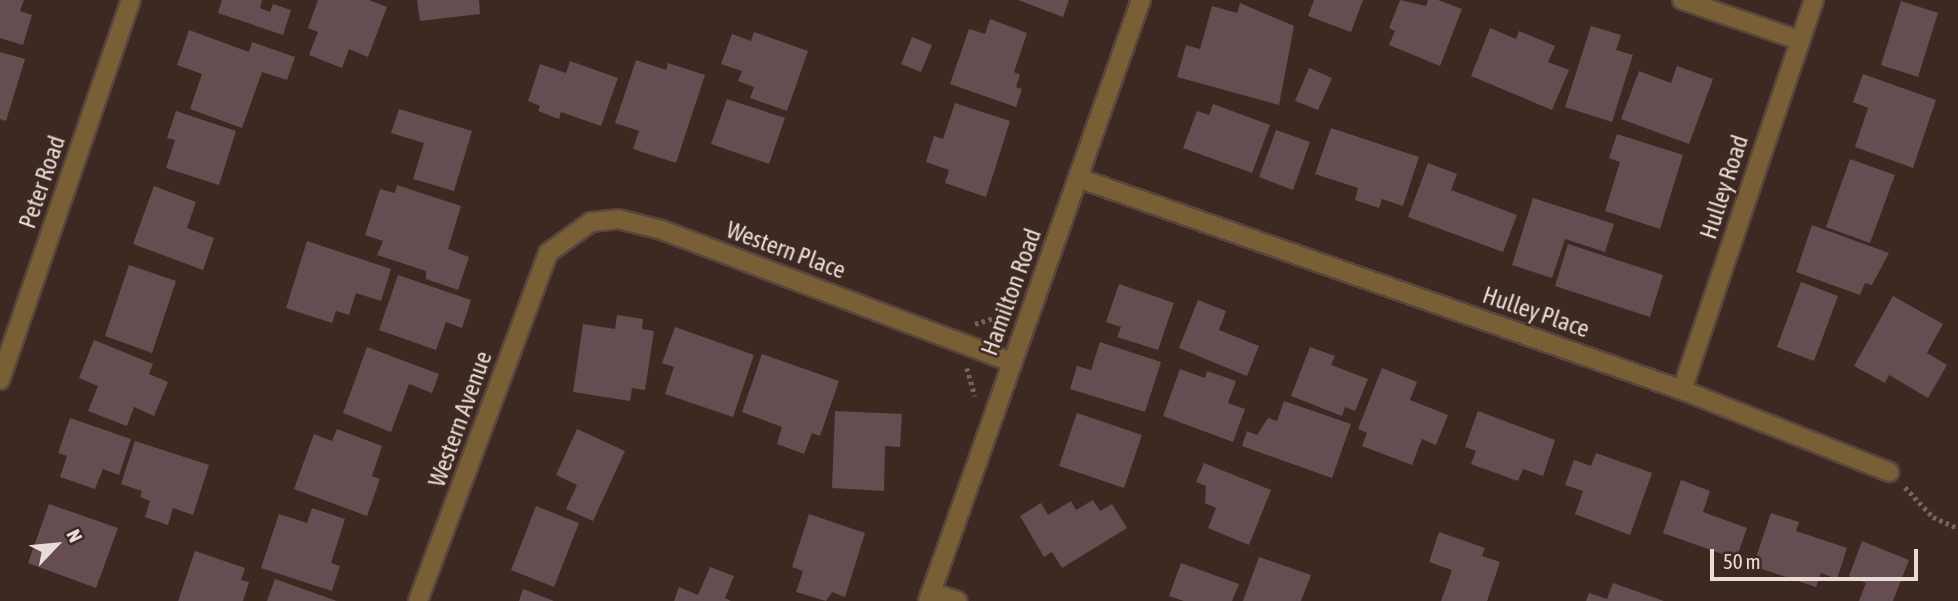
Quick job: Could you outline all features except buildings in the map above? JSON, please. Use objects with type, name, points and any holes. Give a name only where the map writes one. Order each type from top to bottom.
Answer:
[{"type":"street","name":"Peter Road","points":[[0,380],[131,0]]},
{"type":"street","name":"Hamilton Road","points":[[929,597],[1141,0]]},
{"type":"street","points":[[1682,0],[1799,40]]},
{"type":"street","name":"Hulley Road","points":[[1682,390],[1814,0]]},
{"type":"street","name":"Hulley Place","points":[[1078,177],[1682,390],[1889,472]]},
{"type":"street","name":"Western Place","points":[[548,253],[591,222],[618,219],[662,230],[1011,362]]},
{"type":"street","name":"Western Avenue","points":[[418,601],[548,253]]},
{"type":"street","points":[[929,597],[957,601]]},
{"type":"path","points":[[1889,472],[1933,517],[1958,528]]}]
